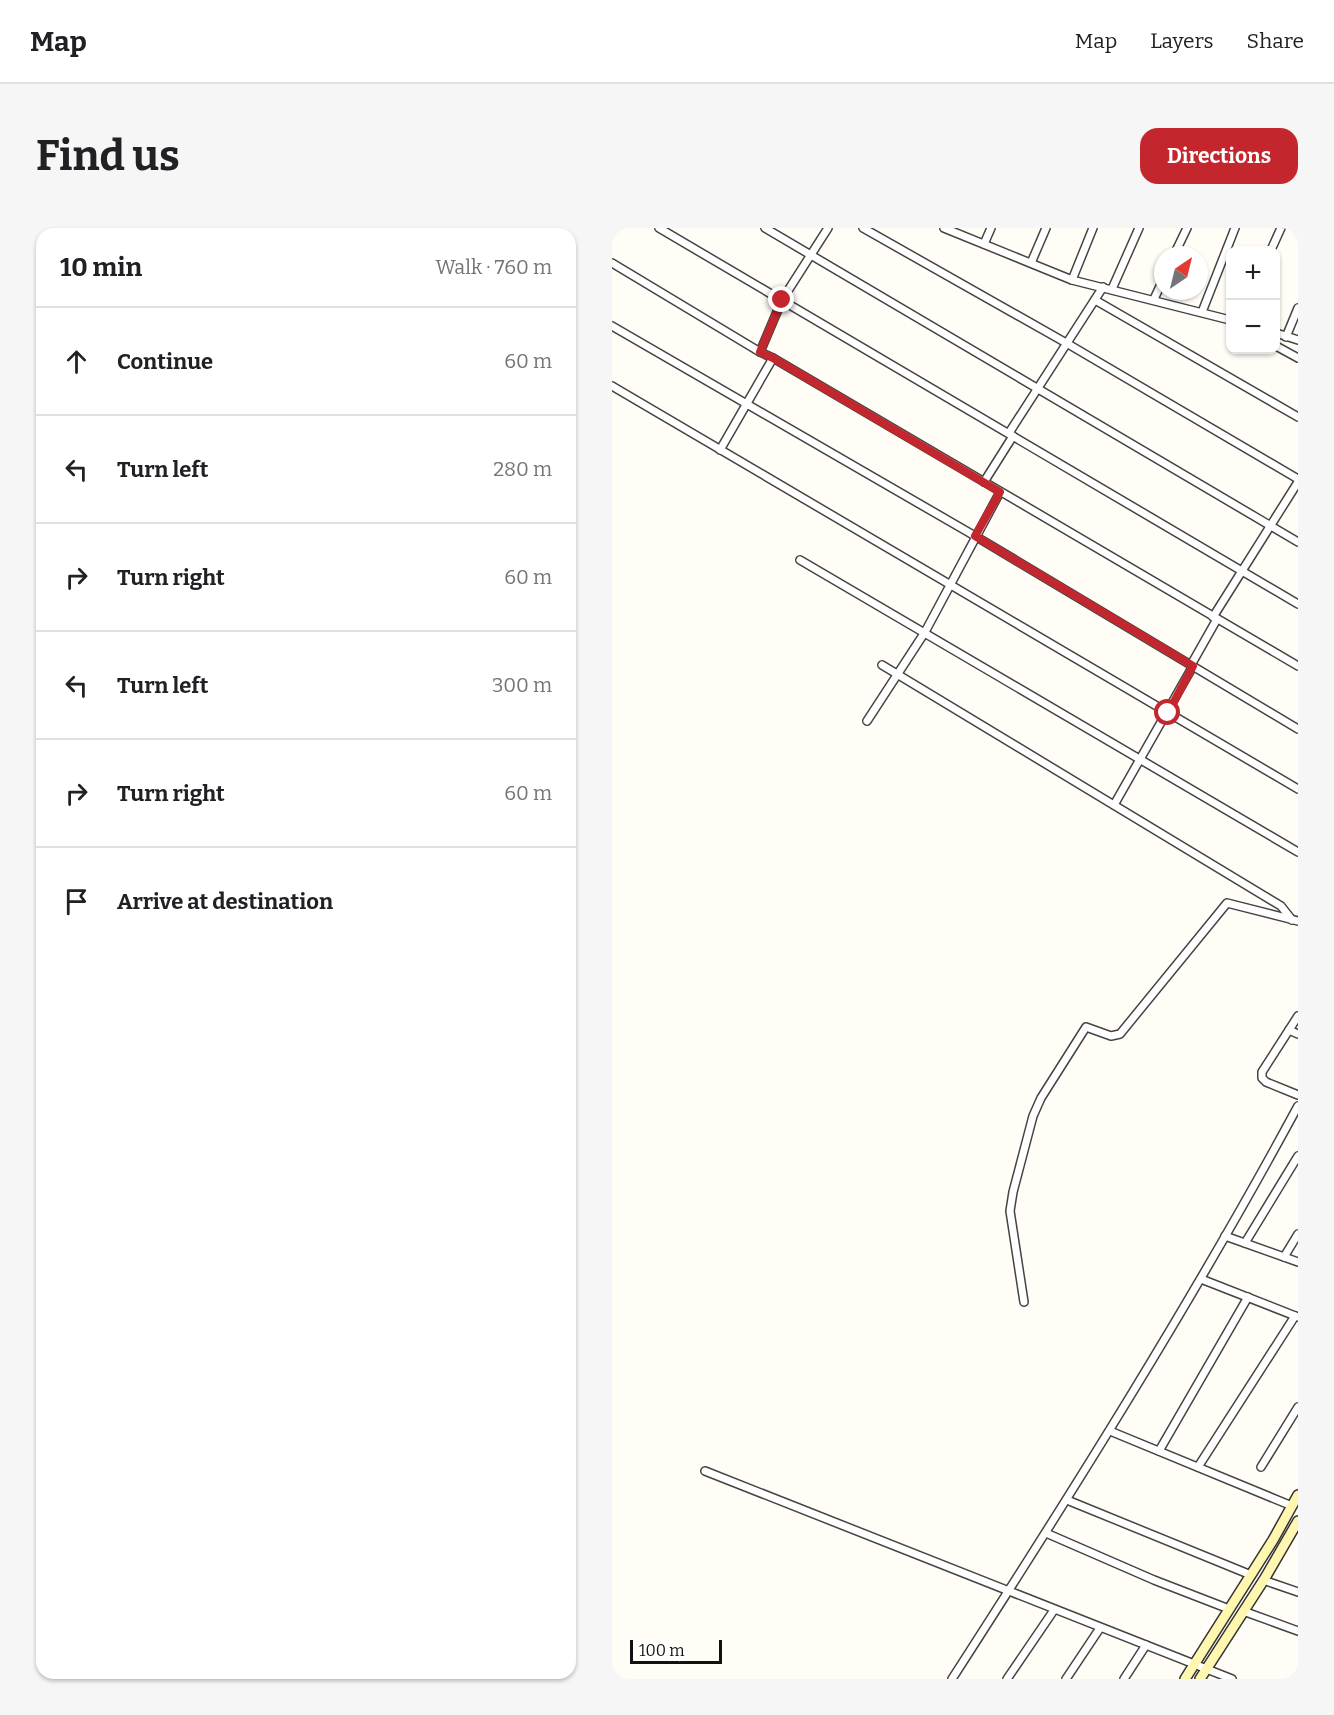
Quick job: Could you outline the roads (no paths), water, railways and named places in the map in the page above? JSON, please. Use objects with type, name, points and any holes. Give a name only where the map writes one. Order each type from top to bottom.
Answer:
[{"type":"main road","points":[[1185,1679],[1251,1575],[1298,1495]]},
{"type":"main road","points":[[1200,1679],[1298,1521]]},
{"type":"street","points":[[658,228],[1298,604]]},
{"type":"street","points":[[765,228],[1298,542]]},
{"type":"street","points":[[760,352],[782,300],[809,254],[828,228]]},
{"type":"street","points":[[863,228],[1298,480],[1241,571],[1168,713],[1114,805]]},
{"type":"street","points":[[944,228],[1072,280],[1154,299]]},
{"type":"street","points":[[984,244],[992,228]]},
{"type":"street","points":[[1031,263],[1046,228]]},
{"type":"street","points":[[1072,280],[1093,228]]},
{"type":"street","points":[[1112,289],[1139,228]]},
{"type":"street","points":[[1178,246],[1187,228]]},
{"type":"street","points":[[1202,312],[1235,228]]},
{"type":"street","points":[[1273,246],[1281,228]]},
{"type":"street","points":[[612,263],[1298,666]]},
{"type":"street","points":[[984,482],[1011,434],[1103,287]]},
{"type":"street","points":[[1095,300],[1298,417]]},
{"type":"street","points":[[1158,300],[1226,319]]},
{"type":"street","points":[[1286,337],[1298,308]]},
{"type":"street","points":[[612,326],[975,536],[1298,729]]},
{"type":"street","points":[[1280,335],[1298,340]]},
{"type":"street","points":[[1280,349],[1298,358]]},
{"type":"street","points":[[720,450],[773,358]]},
{"type":"street","points":[[612,386],[1298,789]]},
{"type":"street","points":[[867,721],[925,632],[1000,492]]},
{"type":"street","points":[[800,560],[1298,852]]},
{"type":"street","points":[[882,665],[1281,906],[1295,920]]},
{"type":"street","points":[[1024,1302],[1010,1210],[1013,1192],[1033,1116],[1041,1098],[1086,1027],[1111,1036],[1120,1034],[1227,903],[1295,920]]},
{"type":"street","points":[[1298,1016],[1262,1072],[1262,1078],[1266,1082],[1298,1095]]},
{"type":"street","points":[[1288,1030],[1298,1034]]},
{"type":"street","points":[[952,1679],[1110,1431],[1201,1279],[1298,1106]]},
{"type":"street","points":[[1245,1243],[1298,1156]]},
{"type":"street","points":[[1284,1257],[1298,1234]]},
{"type":"street","points":[[1225,1236],[1298,1262]]},
{"type":"street","points":[[1198,1467],[1297,1316],[1201,1279]]},
{"type":"street","points":[[1158,1451],[1248,1298]]},
{"type":"street","points":[[1261,1467],[1298,1407]]},
{"type":"street","points":[[1110,1431],[1292,1506]]},
{"type":"street","points":[[705,1471],[1232,1679]]},
{"type":"street","points":[[1067,1500],[1251,1575]]},
{"type":"street","points":[[1046,1533],[1154,1580],[1229,1609]]},
{"type":"street","points":[[1263,1580],[1298,1592]]},
{"type":"street","points":[[1007,1679],[1054,1610]]},
{"type":"street","points":[[1243,1611],[1298,1631]]},
{"type":"street","points":[[1066,1679],[1100,1628]]},
{"type":"street","points":[[1124,1679],[1146,1645]]}]
